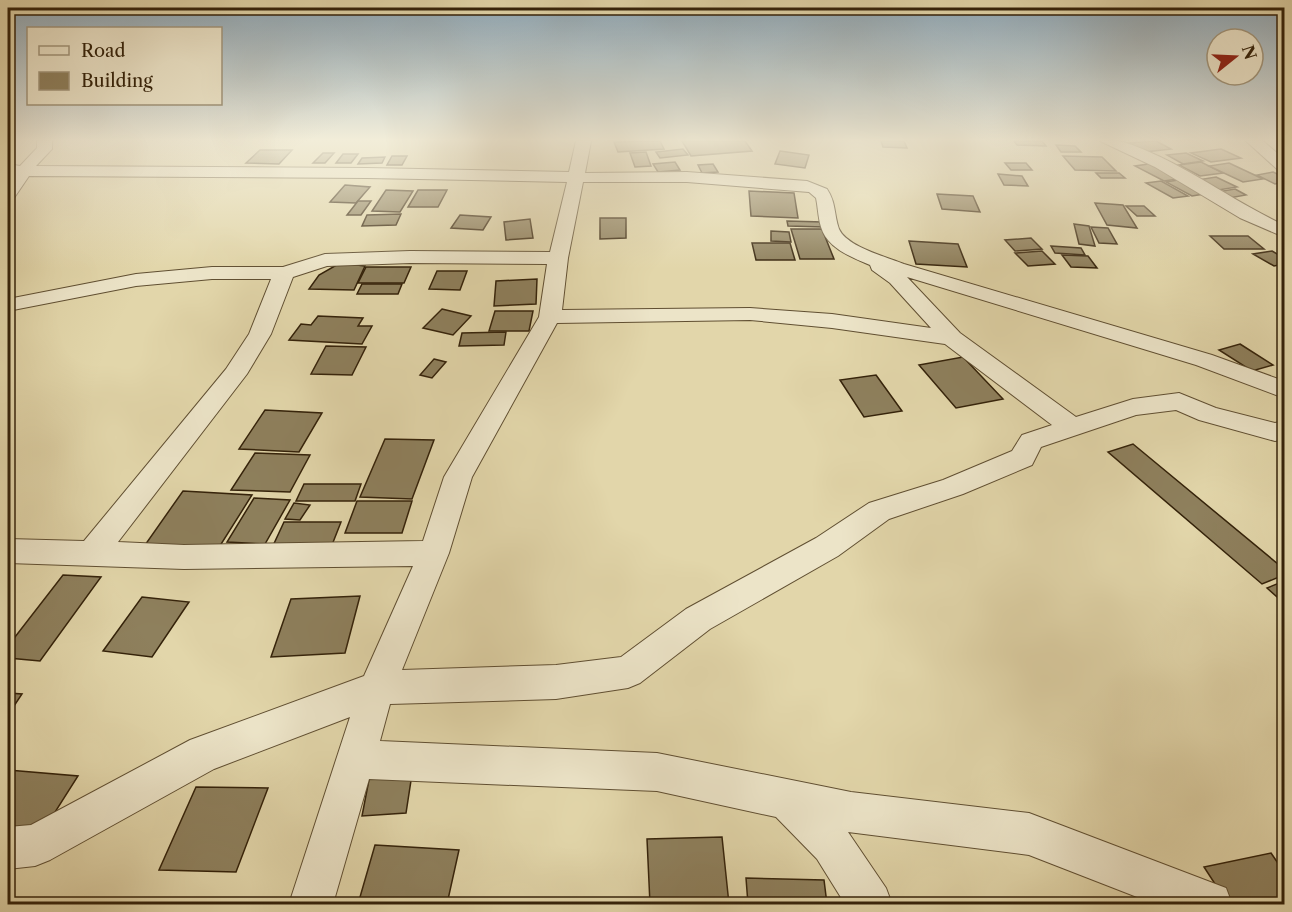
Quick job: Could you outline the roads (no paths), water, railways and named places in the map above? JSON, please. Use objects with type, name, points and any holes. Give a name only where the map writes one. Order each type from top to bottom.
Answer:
[{"type":"street","points":[[311,904],[377,688],[435,553],[458,477],[550,317],[558,258],[575,184]]},
{"type":"street","points":[[772,184],[816,187],[822,192],[830,230],[838,242],[897,268],[1204,360],[1284,390]]},
{"type":"street","points":[[1194,184],[1246,214],[1284,232]]},
{"type":"street","points":[[861,253],[897,279],[952,338],[1072,427]]},
{"type":"street","points":[[8,305],[136,280],[212,273],[284,273],[308,263],[347,258],[558,258]]},
{"type":"street","points":[[92,554],[235,374],[260,334],[284,273]]},
{"type":"street","points":[[550,317],[750,314],[831,321],[952,338]]},
{"type":"street","points":[[8,848],[35,845],[204,754],[309,716],[377,688],[556,682],[628,672],[698,619],[827,546],[879,511],[953,488],[1022,458],[1031,441],[1133,407],[1179,401],[1208,414],[1275,432],[1284,430]]},
{"type":"street","points":[[8,551],[184,557],[435,553]]},
{"type":"street","points":[[356,759],[657,772],[851,812],[1029,834],[1210,904]]},
{"type":"street","points":[[787,799],[832,844],[870,904]]}]
